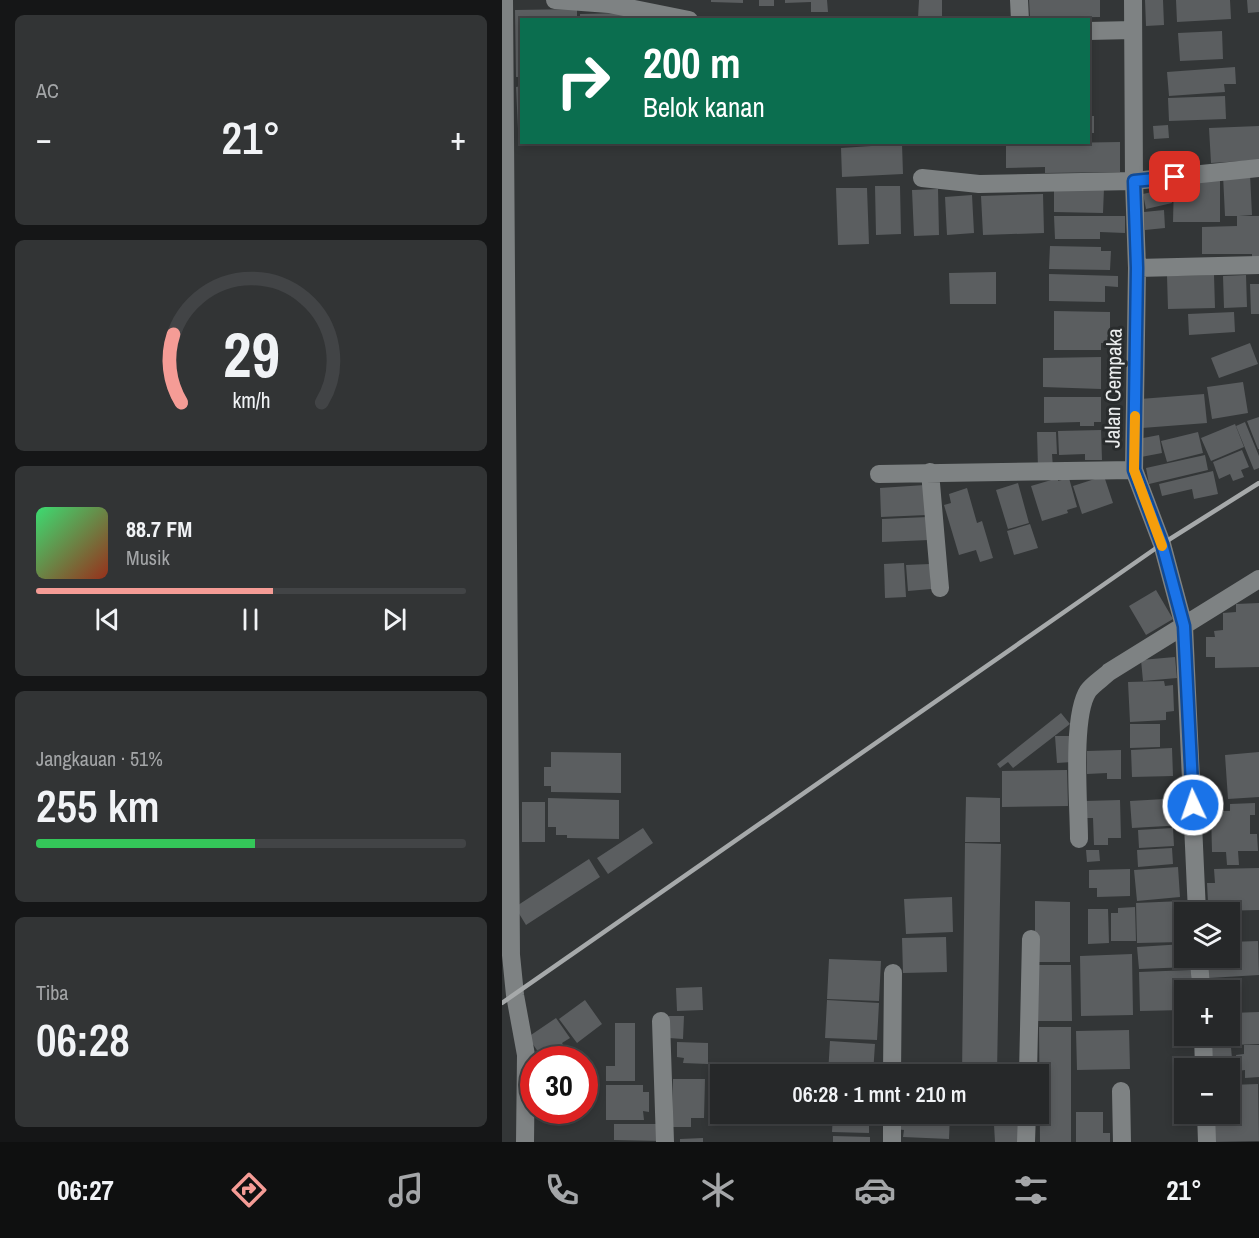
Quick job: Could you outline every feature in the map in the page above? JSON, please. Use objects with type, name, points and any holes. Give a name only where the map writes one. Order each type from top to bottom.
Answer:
[{"type":"street","points":[[504,0],[513,83],[504,144],[506,933],[514,995],[526,1056],[525,1142]]},
{"type":"street","points":[[555,0],[609,4],[679,18]]},
{"type":"street","points":[[1019,0],[1020,18]]},
{"type":"street","name":"Jalan Cempaka","points":[[1133,0],[1137,268],[1134,470],[1162,544],[1184,626],[1197,902]]},
{"type":"street","points":[[1090,31],[1133,30]]},
{"type":"street","points":[[922,178],[979,184],[1134,181],[1258,168]]},
{"type":"street","points":[[1137,268],[1258,265]]},
{"type":"street","points":[[879,474],[1134,470]]},
{"type":"street","points":[[930,472],[940,588]]},
{"type":"street","points":[[1079,839],[1078,740],[1081,707],[1089,690],[1109,672],[1258,579]]},
{"type":"street","points":[[1028,1064],[1032,939]]},
{"type":"street","points":[[892,1064],[893,973]]},
{"type":"street","points":[[661,1021],[665,1142]]},
{"type":"street","points":[[1121,1091],[1122,1142]]},
{"type":"street","points":[[892,1124],[892,1142]]},
{"type":"street","points":[[1026,1142],[1027,1124]]},
{"type":"street","points":[[1206,1124],[1207,1142]]},
{"type":"building","points":[[711,0],[743,0],[743,3],[711,2]]},
{"type":"building","points":[[759,0],[774,0],[774,6],[759,6]]},
{"type":"building","points":[[785,0],[827,0],[828,12],[811,12],[811,2],[785,3]]},
{"type":"building","points":[[919,0],[942,0],[942,18],[918,18]]},
{"type":"building","points":[[1029,0],[1100,0],[1100,17],[1030,18]]},
{"type":"building","points":[[1145,0],[1163,0],[1164,25],[1146,26]]},
{"type":"building","points":[[1176,0],[1230,0],[1231,19],[1177,22]]},
{"type":"building","points":[[1247,0],[1259,0],[1259,12],[1248,13]]},
{"type":"building","points":[[577,9],[577,18],[520,18],[520,77],[516,77],[515,10]]},
{"type":"building","points":[[625,13],[625,18],[580,18],[580,14]]},
{"type":"building","points":[[1222,31],[1223,59],[1180,61],[1178,33]]},
{"type":"building","points":[[1235,67],[1236,84],[1224,84],[1225,92],[1169,96],[1167,72]]},
{"type":"building","points":[[520,86],[520,129],[518,129],[516,87]]},
{"type":"building","points":[[1225,96],[1226,119],[1169,121],[1168,98]]},
{"type":"building","points":[[1090,116],[1094,116],[1094,133],[1090,133]]},
{"type":"building","points":[[1168,125],[1169,138],[1154,139],[1153,126]]},
{"type":"building","points":[[1259,126],[1259,160],[1211,163],[1209,128]]},
{"type":"building","points":[[1120,142],[1120,172],[1045,173],[1045,167],[1006,168],[1006,144]]},
{"type":"building","points":[[902,144],[903,174],[842,177],[841,148]]},
{"type":"building","points":[[1250,174],[1252,215],[1239,216],[1259,216],[1259,260],[1252,261],[1252,254],[1202,254],[1202,227],[1237,226],[1237,216],[1225,216],[1223,175]]},
{"type":"building","points":[[1174,180],[1220,180],[1220,222],[1173,222]]},
{"type":"building","points":[[875,186],[900,186],[901,234],[876,235]]},
{"type":"building","points":[[1054,187],[1104,188],[1103,213],[1054,212]]},
{"type":"building","points":[[836,188],[867,188],[869,244],[838,245]]},
{"type":"building","points":[[1169,188],[1172,203],[1146,209],[1143,194]]},
{"type":"building","points":[[938,189],[939,235],[914,236],[912,190]]},
{"type":"building","points":[[1043,194],[1044,233],[983,235],[981,196]]},
{"type":"building","points":[[972,195],[974,233],[947,235],[945,197]]},
{"type":"building","points":[[1164,210],[1165,228],[1145,230],[1144,212]]},
{"type":"building","points":[[1054,216],[1125,216],[1125,233],[1100,232],[1100,239],[1055,239]]},
{"type":"building","points":[[1050,246],[1101,247],[1101,251],[1111,251],[1110,270],[1049,269]]},
{"type":"building","points":[[996,272],[996,304],[950,304],[949,273]]},
{"type":"building","points":[[1049,274],[1118,276],[1118,287],[1105,286],[1105,302],[1049,301]]},
{"type":"building","points":[[1214,275],[1215,308],[1168,309],[1167,276]]},
{"type":"building","points":[[1246,275],[1247,307],[1224,308],[1223,276]]},
{"type":"building","points":[[1250,284],[1259,284],[1259,314],[1251,314]]},
{"type":"building","points":[[1054,311],[1110,312],[1110,343],[1101,343],[1101,350],[1054,350]]},
{"type":"building","points":[[1234,312],[1235,332],[1189,335],[1188,314]]},
{"type":"building","points":[[1250,343],[1258,364],[1219,378],[1211,358]]},
{"type":"building","points":[[1101,357],[1101,389],[1043,387],[1043,358]]},
{"type":"building","points":[[1243,382],[1248,413],[1212,419],[1207,387]]},
{"type":"building","points":[[1204,394],[1207,423],[1142,428],[1140,399]]},
{"type":"building","points":[[1044,397],[1101,397],[1101,422],[1094,422],[1094,426],[1080,426],[1080,422],[1044,423]]},
{"type":"building","points":[[1259,417],[1259,449],[1258,449],[1247,421]]},
{"type":"building","points":[[1245,422],[1259,456],[1259,468],[1254,470],[1236,426]]},
{"type":"building","points":[[1235,424],[1244,447],[1211,461],[1201,438]]},
{"type":"building","points":[[1101,430],[1102,460],[1085,460],[1085,454],[1059,455],[1058,431]]},
{"type":"building","points":[[1037,432],[1056,432],[1057,454],[1052,454],[1053,468],[1038,469]]},
{"type":"building","points":[[1198,432],[1203,453],[1167,462],[1161,441]]},
{"type":"building","points":[[1159,435],[1162,453],[1141,457],[1138,439]]},
{"type":"building","points":[[1242,450],[1249,467],[1241,470],[1244,477],[1233,481],[1230,474],[1219,479],[1213,462]]},
{"type":"building","points":[[1205,455],[1208,470],[1149,484],[1146,468]]},
{"type":"building","points":[[1213,471],[1218,494],[1194,499],[1192,489],[1162,496],[1159,484]]},
{"type":"building","points":[[1104,476],[1113,503],[1082,514],[1073,486]]},
{"type":"building","points":[[1058,478],[1058,481],[1069,478],[1077,507],[1067,510],[1068,513],[1042,521],[1031,486]]},
{"type":"building","points":[[1018,483],[1029,523],[1008,529],[996,490]]},
{"type":"building","points":[[925,485],[927,515],[881,517],[880,488]]},
{"type":"building","points":[[967,488],[977,523],[982,521],[993,558],[980,562],[976,550],[959,555],[944,505],[951,503],[949,494]]},
{"type":"building","points":[[928,517],[929,540],[882,542],[882,519]]},
{"type":"building","points":[[1030,524],[1038,548],[1014,555],[1007,531]]},
{"type":"building","points":[[904,563],[906,597],[885,598],[884,564]]},
{"type":"building","points":[[930,564],[931,589],[908,591],[906,565]]},
{"type":"building","points":[[1156,590],[1173,619],[1146,635],[1129,606]]},
{"type":"building","points":[[1259,603],[1259,667],[1215,668],[1215,657],[1206,657],[1206,637],[1215,637],[1214,631],[1223,630],[1223,613],[1236,612],[1236,604]]},
{"type":"building","points":[[1175,657],[1177,678],[1143,681],[1141,660]]},
{"type":"building","points":[[1164,681],[1165,686],[1173,685],[1174,711],[1166,712],[1166,720],[1130,722],[1128,682]]},
{"type":"building","points":[[1061,713],[1070,724],[1013,768],[1008,762],[1000,768],[997,764]]},
{"type":"building","points":[[1130,724],[1160,724],[1160,747],[1130,748]]},
{"type":"building","points":[[1055,736],[1071,736],[1072,762],[1057,763]]},
{"type":"building","points":[[1172,748],[1173,776],[1132,777],[1131,750]]},
{"type":"building","points":[[1121,750],[1121,779],[1107,779],[1107,773],[1087,774],[1087,751]]},
{"type":"building","points":[[551,752],[621,753],[621,793],[551,792],[551,786],[544,786],[544,767],[551,767]]},
{"type":"building","points":[[1259,752],[1259,797],[1228,799],[1225,755]]},
{"type":"building","points":[[1067,770],[1068,806],[1002,807],[1002,771]]},
{"type":"building","points":[[966,797],[1000,798],[1000,842],[965,842]]},
{"type":"building","points":[[548,798],[619,800],[619,839],[567,838],[567,835],[556,835],[556,827],[548,827]]},
{"type":"building","points":[[1182,798],[1184,825],[1132,828],[1130,801]]},
{"type":"building","points":[[1120,800],[1121,838],[1108,838],[1108,845],[1094,845],[1093,818],[1086,818],[1085,801]]},
{"type":"building","points":[[522,802],[545,802],[545,842],[522,842]]},
{"type":"building","points":[[1255,803],[1255,815],[1250,815],[1250,834],[1257,834],[1258,851],[1238,851],[1239,865],[1227,865],[1226,852],[1212,852],[1211,811],[1230,811],[1230,804]]},
{"type":"building","points":[[643,828],[653,843],[608,874],[597,858]]},
{"type":"building","points":[[1173,828],[1174,846],[1139,848],[1138,830]]},
{"type":"building","points":[[965,843],[1001,844],[997,1064],[962,1064]]},
{"type":"building","points":[[1172,848],[1173,864],[1138,867],[1137,850]]},
{"type":"building","points":[[1086,850],[1099,850],[1100,861],[1087,862]]},
{"type":"building","points":[[589,859],[600,877],[526,925],[515,907]]},
{"type":"building","points":[[1178,867],[1180,897],[1137,901],[1134,870]]},
{"type":"building","points":[[1259,868],[1259,910],[1240,910],[1240,902],[1208,902],[1207,883],[1215,883],[1214,869]]},
{"type":"building","points":[[1130,869],[1130,896],[1097,897],[1097,888],[1089,888],[1089,870]]},
{"type":"building","points":[[952,897],[953,932],[906,934],[904,899]]},
{"type":"building","points":[[1035,901],[1070,902],[1070,962],[1035,962]]},
{"type":"building","points":[[1182,901],[1174,902],[1174,942],[1137,943],[1136,903]]},
{"type":"building","points":[[1135,907],[1136,941],[1111,941],[1111,913],[1118,913],[1118,908]]},
{"type":"building","points":[[1088,909],[1108,909],[1109,943],[1088,944]]},
{"type":"building","points":[[946,937],[947,972],[903,973],[902,938]]},
{"type":"building","points":[[1258,941],[1259,975],[1209,978],[1209,968],[1240,968],[1240,942]]},
{"type":"building","points":[[1174,945],[1174,968],[1139,969],[1137,947]]},
{"type":"building","points":[[1132,954],[1133,1015],[1081,1016],[1080,956]]},
{"type":"building","points":[[829,959],[881,961],[879,1001],[827,999]]},
{"type":"building","points":[[1034,965],[1071,965],[1072,1021],[1034,1021]]},
{"type":"building","points":[[1191,970],[1191,980],[1174,980],[1174,1010],[1140,1011],[1139,972]]},
{"type":"building","points":[[702,987],[703,1010],[677,1011],[676,988]]},
{"type":"building","points":[[585,1000],[602,1024],[577,1043],[559,1019]]},
{"type":"building","points":[[827,1000],[879,1003],[877,1040],[825,1038]]},
{"type":"building","points":[[1259,1012],[1259,1044],[1240,1045],[1240,1013]]},
{"type":"building","points":[[669,1016],[684,1016],[683,1039],[669,1038]]},
{"type":"building","points":[[556,1018],[570,1038],[562,1043],[564,1046],[534,1046],[528,1037]]},
{"type":"building","points":[[615,1023],[635,1023],[635,1081],[606,1081],[606,1066],[615,1066]]},
{"type":"building","points":[[1039,1027],[1071,1027],[1071,1142],[1040,1142],[1040,1124],[1049,1124],[1049,1064],[1039,1064]]},
{"type":"building","points":[[1129,1030],[1130,1069],[1077,1070],[1076,1031]]},
{"type":"building","points":[[830,1041],[875,1044],[874,1064],[829,1064]]},
{"type":"building","points":[[677,1042],[708,1043],[708,1064],[683,1063],[684,1058],[677,1057]]},
{"type":"building","points":[[1244,1045],[1259,1045],[1259,1077],[1245,1078],[1245,1070],[1240,1071],[1240,1058],[1236,1058],[1236,1055],[1244,1054]]},
{"type":"building","points":[[1211,1046],[1231,1046],[1232,1058],[1212,1058]]},
{"type":"building","points":[[673,1079],[705,1079],[704,1118],[691,1118],[691,1127],[672,1127]]},
{"type":"building","points":[[1258,1084],[1259,1141],[1213,1142],[1212,1124],[1240,1124],[1240,1085]]},
{"type":"building","points":[[606,1085],[643,1085],[643,1092],[649,1092],[649,1112],[643,1111],[644,1120],[606,1120]]},
{"type":"building","points":[[1076,1112],[1103,1112],[1103,1133],[1110,1133],[1110,1142],[1076,1142]]},
{"type":"building","points":[[614,1124],[661,1124],[661,1141],[614,1140]]},
{"type":"building","points":[[832,1124],[869,1124],[869,1133],[832,1132]]},
{"type":"building","points":[[895,1124],[950,1124],[949,1139],[903,1137],[904,1130],[895,1129]]},
{"type":"building","points":[[1022,1124],[1023,1142],[995,1142],[994,1125]]},
{"type":"building","points":[[833,1136],[870,1137],[870,1142],[833,1142]]},
{"type":"building","points":[[703,1138],[703,1142],[680,1142],[680,1139]]},
{"type":"railway","points":[[502,1003],[1162,544],[1259,483]]},
{"type":"slow traffic","points":[[1135,416],[1134,470],[1162,546]]},
{"type":"route","points":[[1175,177],[1134,181],[1137,268],[1134,470],[1162,544],[1184,626],[1193,805]]}]
